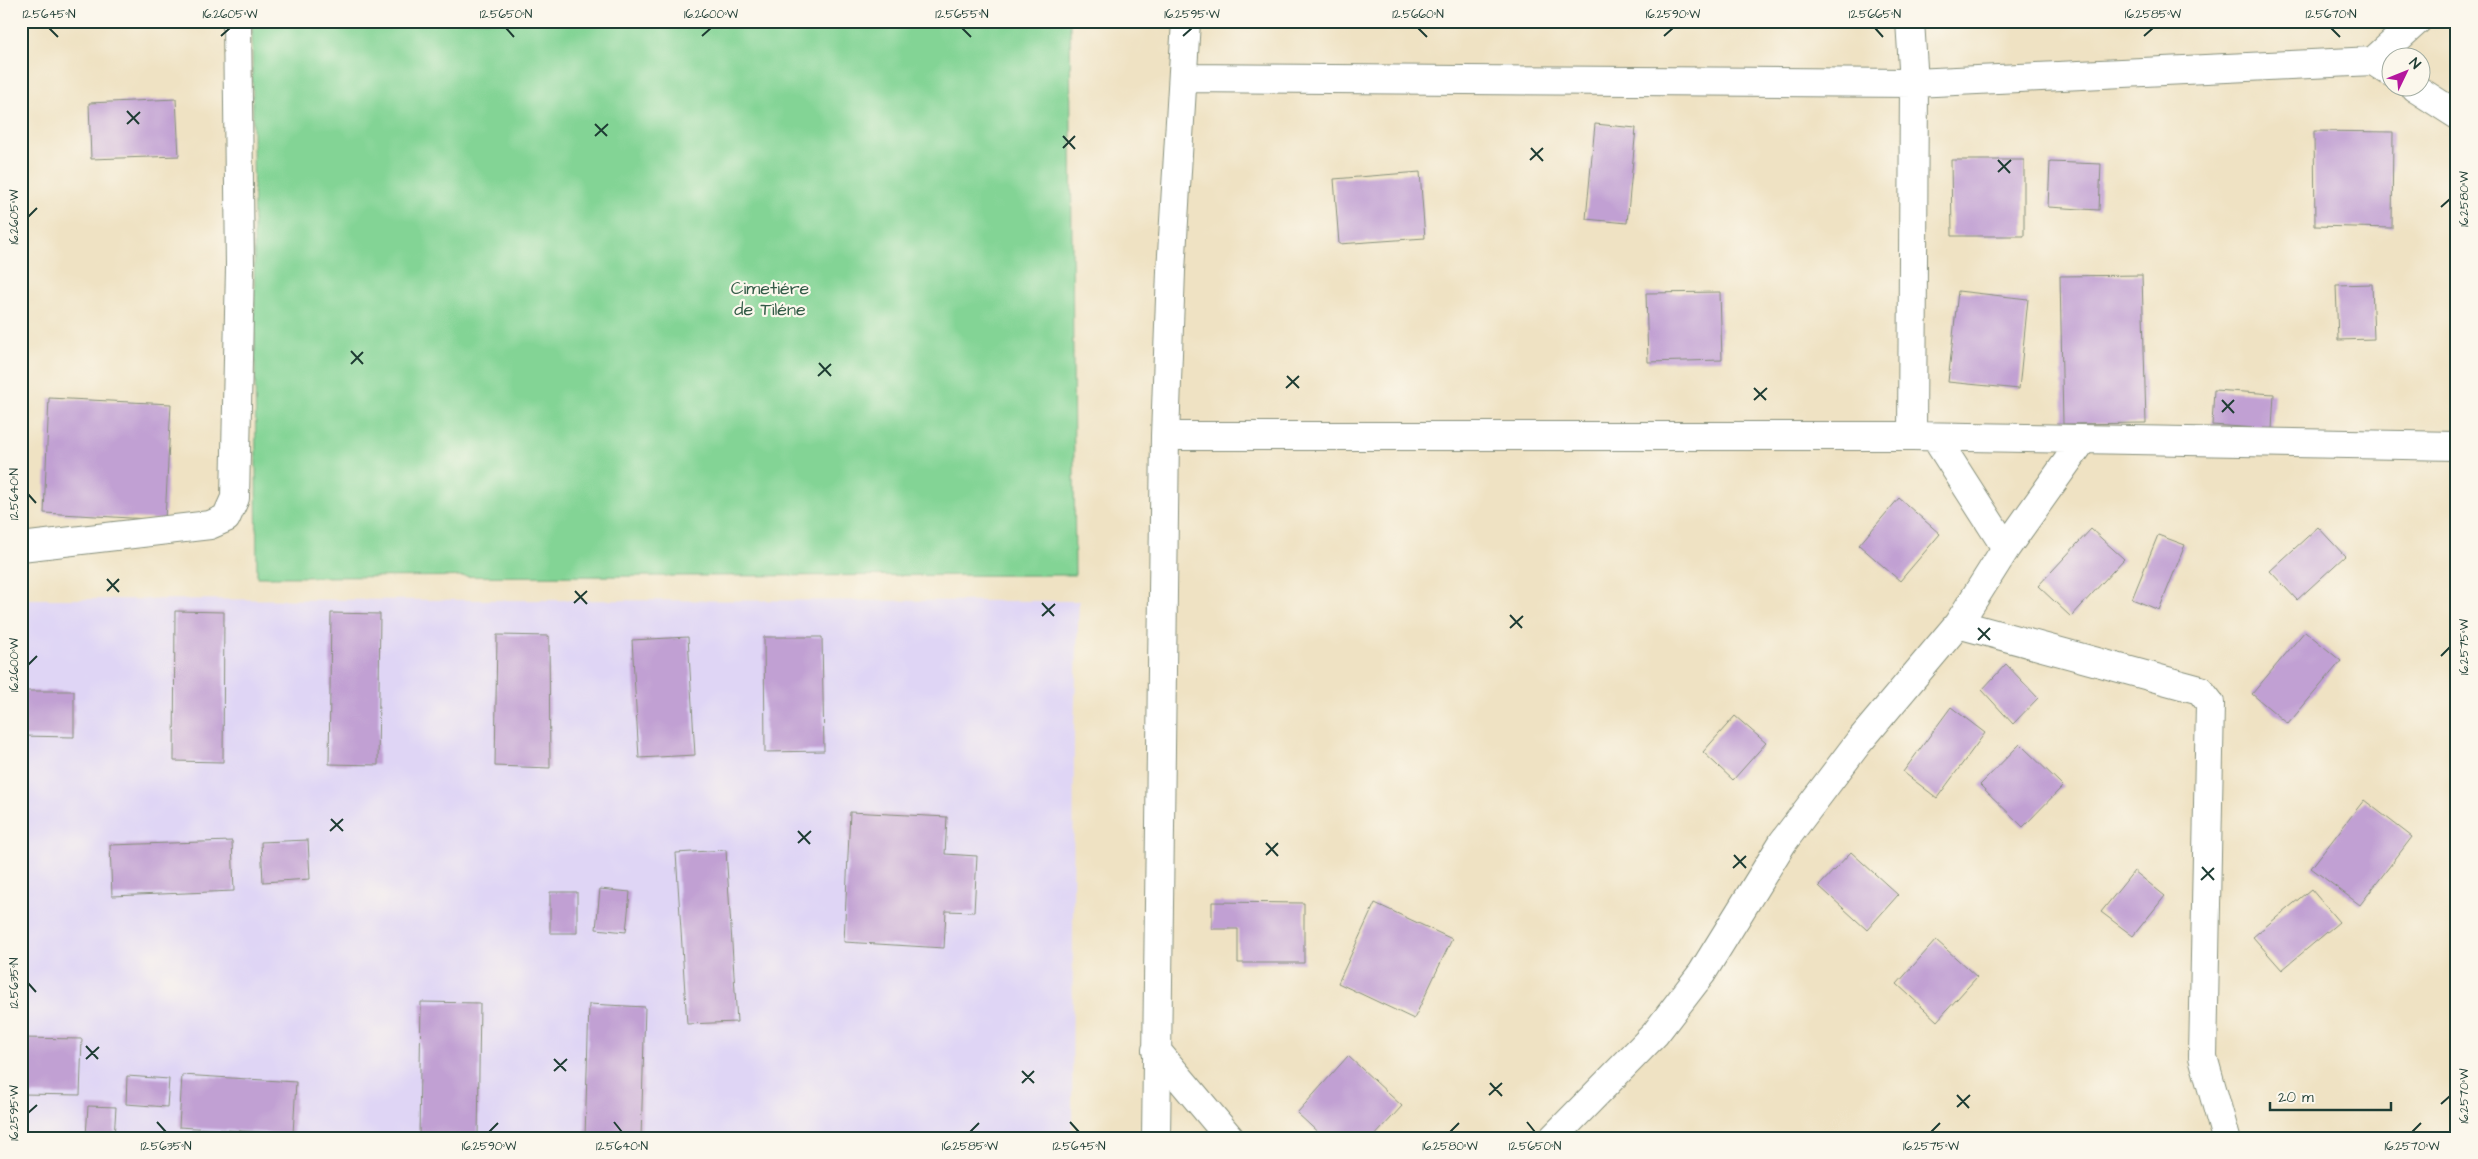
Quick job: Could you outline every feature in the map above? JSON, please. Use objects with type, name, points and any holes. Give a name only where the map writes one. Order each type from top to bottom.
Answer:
[{"type":"street","points":[[21,547],[210,525],[226,518],[235,498],[240,267],[237,21]]},
{"type":"street","points":[[1156,1138],[1165,436],[1186,21]]},
{"type":"street","points":[[1910,21],[1914,83],[1924,437],[2006,548]]},
{"type":"street","points":[[2396,48],[2417,21]]},
{"type":"street","points":[[1184,78],[1914,83],[2380,66]]},
{"type":"street","points":[[2430,98],[2457,115]]},
{"type":"street","points":[[1165,436],[1924,437],[2457,446]]},
{"type":"street","points":[[1553,1138],[1655,1034],[1702,973],[1783,842],[1858,743],[1958,624],[2006,548],[2082,441]]},
{"type":"street","points":[[1958,624],[2200,690],[2210,703],[2203,1057],[2226,1138]]},
{"type":"street","points":[[1156,1050],[1230,1138]]},
{"type":"shaded area","points":[[21,599],[1079,601],[1074,727],[1072,1138],[21,1138]]},
{"type":"green space","name":"Cimetiére de Tiléne","points":[[252,21],[1070,21],[1075,575],[257,577]]},
{"type":"building","points":[[176,99],[179,156],[91,159],[89,103]]},
{"type":"building","points":[[1595,124],[1636,128],[1627,223],[1586,219]]},
{"type":"building","points":[[2314,131],[2393,132],[2392,228],[2315,226]]},
{"type":"building","points":[[1951,160],[2024,160],[2024,236],[1952,236]]},
{"type":"building","points":[[2050,162],[2101,164],[2099,210],[2048,207]]},
{"type":"building","points":[[1420,172],[1425,238],[1339,244],[1334,179]]},
{"type":"building","points":[[2142,275],[2146,423],[2063,424],[2060,276]]},
{"type":"building","points":[[2372,284],[2374,339],[2338,340],[2336,285]]},
{"type":"building","points":[[1958,291],[2028,299],[2019,389],[1948,382]]},
{"type":"building","points":[[1720,292],[1722,360],[1648,362],[1646,293]]},
{"type":"building","points":[[2214,390],[2274,394],[2272,429],[2212,425]]},
{"type":"building","points":[[49,398],[171,404],[165,520],[44,513]]},
{"type":"building","points":[[1899,498],[1940,534],[1900,581],[1859,545]]},
{"type":"building","points":[[2318,527],[2345,556],[2297,600],[2270,571]]},
{"type":"building","points":[[2091,529],[2124,559],[2071,617],[2038,586]]},
{"type":"building","points":[[2158,535],[2185,545],[2159,610],[2132,599]]},
{"type":"building","points":[[175,611],[224,612],[223,762],[174,761]]},
{"type":"building","points":[[331,613],[380,614],[378,765],[329,764]]},
{"type":"building","points":[[2305,631],[2341,661],[2288,724],[2252,694]]},
{"type":"building","points":[[497,635],[549,636],[550,768],[495,766]]},
{"type":"building","points":[[688,637],[695,755],[639,758],[632,640]]},
{"type":"building","points":[[764,637],[822,637],[824,751],[765,752]]},
{"type":"building","points":[[2006,664],[2038,698],[2013,724],[1982,690]]},
{"type":"building","points":[[21,691],[74,691],[74,737],[21,736]]},
{"type":"building","points":[[1951,707],[1985,733],[1937,798],[1903,772]]},
{"type":"building","points":[[1735,716],[1766,743],[1733,780],[1703,752]]},
{"type":"building","points":[[2020,744],[2063,786],[2023,827],[1980,785]]},
{"type":"building","points":[[2364,800],[2412,837],[2360,905],[2311,868]]},
{"type":"building","points":[[850,812],[947,817],[945,854],[977,856],[974,912],[946,911],[944,948],[844,942]]},
{"type":"building","points":[[308,840],[310,879],[263,882],[261,842]]},
{"type":"building","points":[[232,841],[234,891],[112,896],[110,845]]},
{"type":"building","points":[[726,850],[737,1022],[687,1024],[676,853]]},
{"type":"building","points":[[1851,852],[1898,895],[1867,930],[1819,886]]},
{"type":"building","points":[[2134,871],[2165,896],[2133,936],[2101,912]]},
{"type":"building","points":[[600,889],[630,892],[626,932],[596,929]]},
{"type":"building","points":[[2311,889],[2339,922],[2282,970],[2253,937]]},
{"type":"building","points":[[550,892],[577,892],[577,933],[550,933]]},
{"type":"building","points":[[1212,902],[1304,903],[1304,963],[1238,963],[1238,929],[1212,929]]},
{"type":"building","points":[[1375,903],[1452,939],[1414,1019],[1338,983]]},
{"type":"building","points":[[1936,940],[1977,977],[1937,1021],[1897,984]]},
{"type":"building","points":[[421,1002],[480,1003],[478,1138],[419,1138]]},
{"type":"building","points":[[589,1004],[645,1007],[641,1138],[585,1138]]},
{"type":"building","points":[[21,1038],[82,1039],[80,1095],[21,1094]]},
{"type":"building","points":[[1348,1056],[1402,1106],[1373,1138],[1324,1138],[1297,1113]]},
{"type":"building","points":[[182,1075],[296,1082],[293,1134],[179,1127]]},
{"type":"building","points":[[127,1076],[169,1079],[167,1107],[126,1104]]},
{"type":"building","points":[[88,1106],[116,1107],[114,1138],[86,1136]]}]
